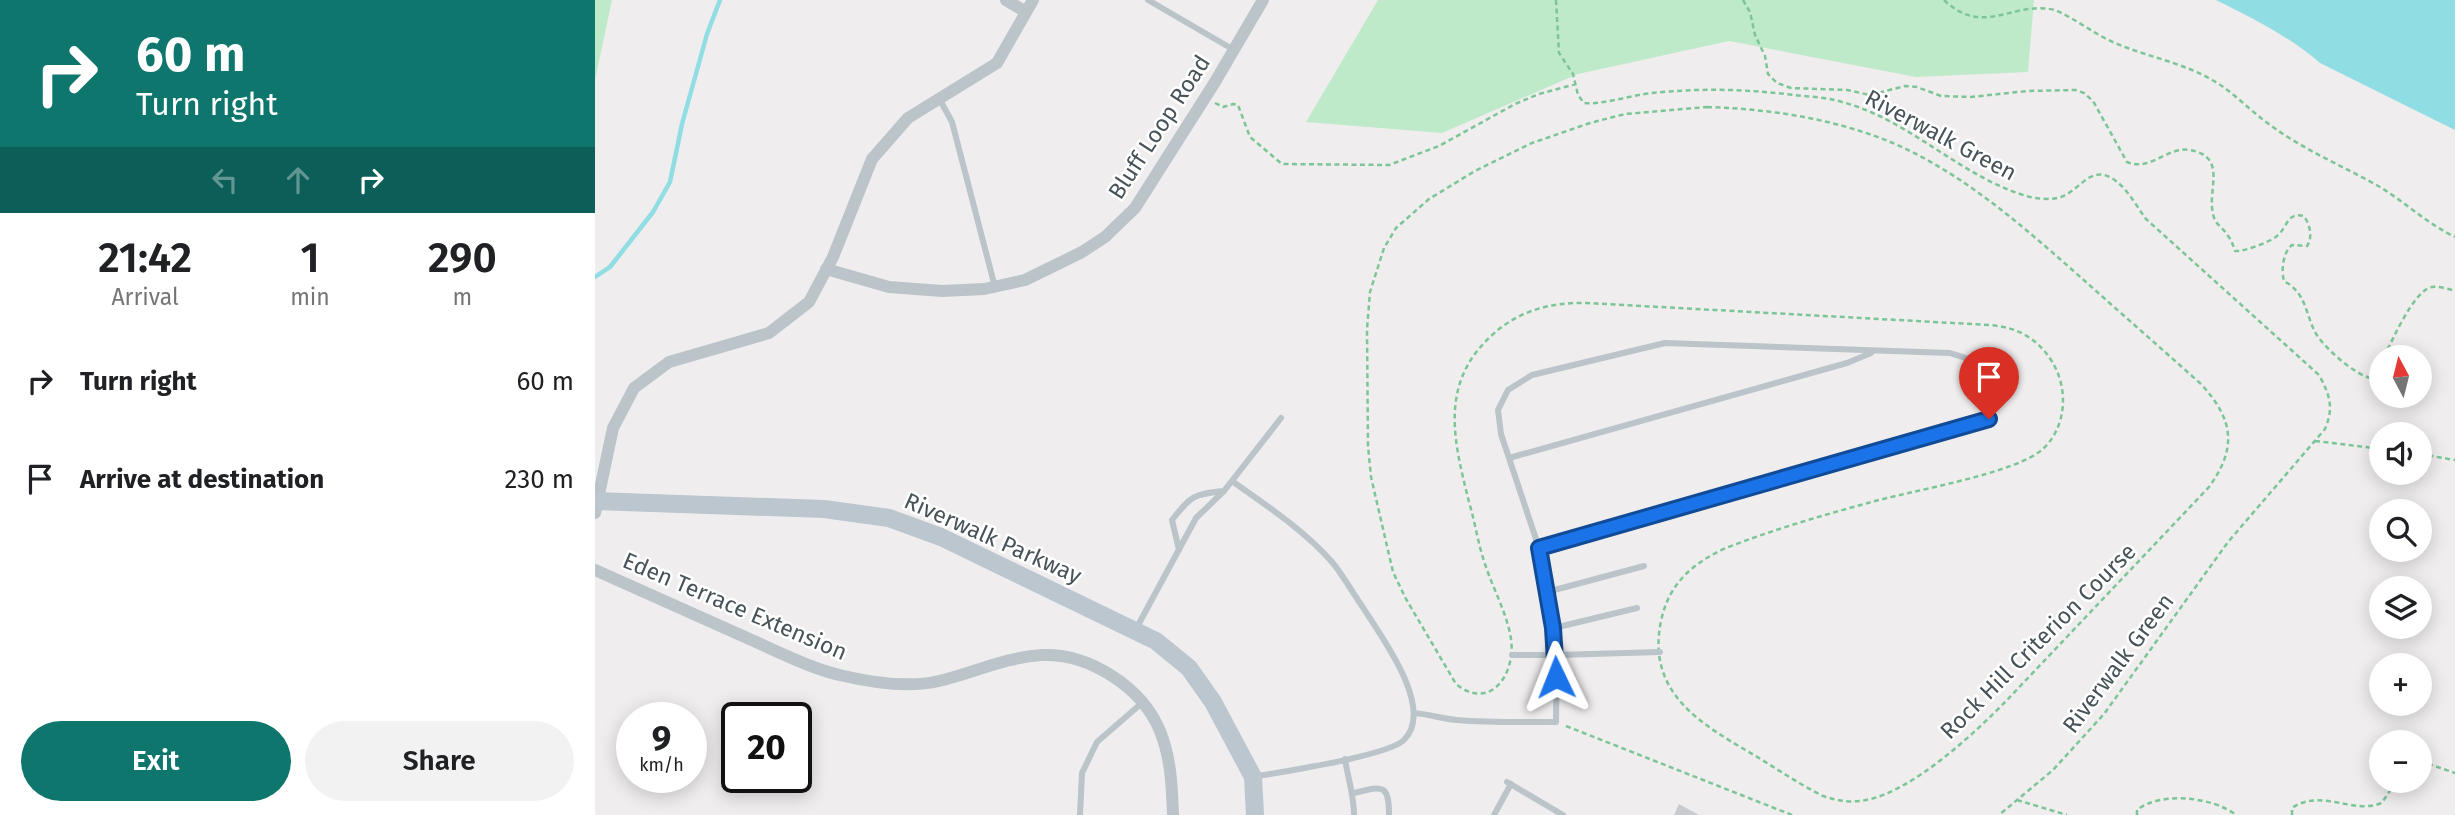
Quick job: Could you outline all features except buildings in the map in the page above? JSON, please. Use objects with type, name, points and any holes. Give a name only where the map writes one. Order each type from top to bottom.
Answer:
[{"type":"street","points":[[1006,0],[1026,12]]},
{"type":"street","points":[[596,505],[613,428],[634,388],[669,362],[769,333],[809,302],[826,270],[872,159],[908,118],[997,63],[1033,0]]},
{"type":"street","name":"Bluff Loop Road","points":[[826,270],[889,286],[942,291],[995,287],[1025,280],[1082,253],[1105,237],[1135,208],[1206,97],[1263,0]]},
{"type":"street","name":"Riverwalk Parkway","points":[[596,505],[824,509],[888,517],[941,537],[1156,641],[1189,668],[1213,702],[1253,777],[1255,815]]},
{"type":"street","name":"Eden Terrace Extension","points":[[595,570],[762,645],[841,676],[907,685],[937,682],[1014,658],[1043,655],[1072,657],[1103,670],[1143,702],[1160,731],[1171,770],[1173,815]]},
{"type":"lane","points":[[1148,0],[1234,50]]},
{"type":"lane","points":[[940,100],[952,122],[995,287]]},
{"type":"lane","points":[[1414,713],[1464,720],[1556,722],[1557,655],[1539,548],[1501,434],[1499,410],[1507,390],[1532,375],[1665,343],[1950,353],[1977,363],[1991,383],[1994,406],[1989,419],[1539,548]]},
{"type":"lane","points":[[1509,458],[1847,363],[1876,351]]},
{"type":"lane","points":[[1135,631],[1196,519],[1224,491],[1281,418]]},
{"type":"lane","points":[[1232,481],[1292,524],[1333,563],[1401,666],[1414,713],[1410,732],[1401,743],[1345,759],[1253,777]]},
{"type":"lane","points":[[1179,550],[1172,520],[1187,501],[1199,493],[1224,491]]},
{"type":"lane","points":[[1547,592],[1644,566]]},
{"type":"lane","points":[[1553,628],[1637,608]]},
{"type":"lane","points":[[1512,654],[1660,652]]},
{"type":"lane","points":[[1080,815],[1082,773],[1097,742],[1143,702]]},
{"type":"lane","points":[[1345,759],[1349,783],[1354,793],[1354,815]]},
{"type":"lane","points":[[1494,815],[1509,783],[1563,815]]},
{"type":"lane","points":[[1354,793],[1380,789],[1386,792],[1389,798],[1389,815]]},
{"type":"path","name":"Riverwalk Green","points":[[1556,0],[1557,47],[1560,57],[1573,75],[1580,99],[1587,104],[1649,93],[1722,89],[1841,101],[1907,131],[1990,182],[2036,198],[2060,197],[2091,177],[2112,179],[2121,186],[2146,219],[2319,375],[2332,404],[2325,429],[2228,542],[2104,714],[2053,770],[1999,815]]},
{"type":"path","points":[[1742,0],[1751,12],[1754,31],[1765,55],[1768,74],[1783,86],[1847,90],[1870,96],[1905,86],[1917,87],[1941,96],[1971,97],[2028,91],[2075,90],[2084,93],[2093,101],[2127,162],[2145,164],[2179,149],[2202,152],[2209,159],[2213,172],[2212,208],[2215,220],[2230,237],[2235,251],[2251,249],[2279,234],[2293,216],[2304,216],[2310,232],[2309,244],[2292,245],[2288,249],[2283,270],[2284,281],[2294,288],[2304,301],[2316,335],[2344,362],[2369,378]]},
{"type":"path","points":[[1944,0],[1959,12],[1972,17],[2029,6],[2047,7],[2111,41],[2208,78],[2225,88],[2286,136],[2377,186],[2455,237]]},
{"type":"path","points":[[1206,97],[1223,107],[1238,105],[1250,137],[1282,164],[1379,166],[1389,165],[1439,146],[1515,104],[1539,94],[1576,84]]},
{"type":"path","name":"Rock Hill Criterion Course","points":[[1707,107],[1743,108],[1803,116],[1888,142],[1941,169],[2002,211],[2201,384],[2223,412],[2229,447],[2225,461],[2209,487],[1980,728],[1941,759],[1884,794],[1852,802],[1823,796],[1721,736],[1696,719],[1678,700],[1667,679],[1660,652],[1660,627],[1674,586],[1683,575],[1709,555],[1747,540],[1867,503],[2010,466],[2043,449],[2056,431],[2063,407],[2062,384],[2041,346],[2022,332],[2004,326],[1572,303],[1542,307],[1516,318],[1497,330],[1475,353],[1459,387],[1453,410],[1463,476],[1484,562],[1508,627],[1512,654],[1505,679],[1495,689],[1482,692],[1461,688],[1451,677],[1396,578],[1389,558],[1369,460],[1368,308],[1374,276],[1384,248],[1404,219],[1429,199],[1475,171],[1558,133],[1625,114],[1707,107]]},
{"type":"path","points":[[2390,345],[2402,321],[2425,290],[2433,287],[2455,291]]},
{"type":"path","points":[[2315,442],[2369,448]]},
{"type":"path","points":[[2432,456],[2455,460]]},
{"type":"path","points":[[1556,722],[1791,815]]},
{"type":"path","points":[[2432,765],[2455,773]]},
{"type":"path","points":[[2291,815],[2292,808],[2312,801],[2357,812],[2365,811],[2382,802],[2388,793]]},
{"type":"path","points":[[2137,815],[2137,810],[2149,803],[2181,798],[2209,802],[2236,815]]},
{"type":"path","points":[[2017,800],[2067,815]]},
{"type":"green space","points":[[595,0],[612,0],[595,80]]},
{"type":"green space","points":[[1378,0],[2034,0],[2028,72],[1916,77],[1729,41],[1578,74],[1442,133],[1306,122]]},
{"type":"water","points":[[2216,0],[2455,0],[2455,130],[2320,63],[2283,36]]},
{"type":"waterway","points":[[595,277],[610,267],[653,212],[670,182],[682,124],[707,34],[720,0]]},
{"type":"route","points":[[1556,677],[1557,655],[1539,548],[1989,419]]}]
